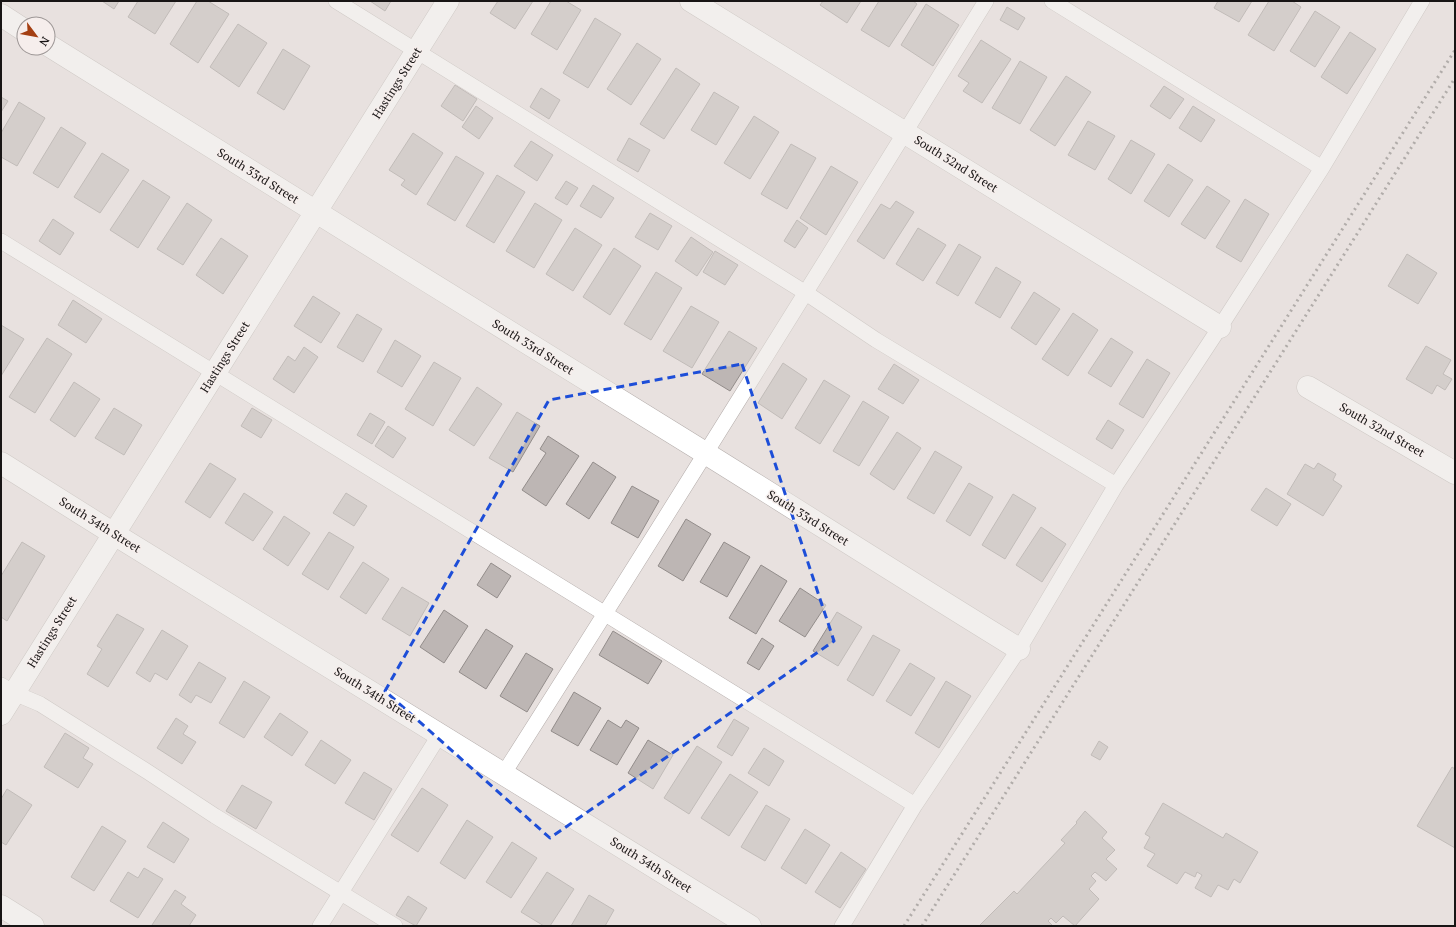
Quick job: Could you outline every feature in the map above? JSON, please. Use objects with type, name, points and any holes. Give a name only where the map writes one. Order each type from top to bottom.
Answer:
[{"type":"street","name":"Hastings Street","points":[[1,714],[7,689],[114,534],[448,1]]},
{"type":"street","name":"South 32nd Street","points":[[692,1],[1220,327]]},
{"type":"street","points":[[1,15],[16,25]]},
{"type":"street","name":"South 33rd Street","points":[[56,50],[1019,649]]},
{"type":"street","name":"South 32nd Street","points":[[1308,387],[1455,473]]},
{"type":"street","name":"South 34th Street","points":[[1,463],[750,926]]},
{"type":"street","points":[[1,906],[33,926]]},
{"type":"lane","points":[[336,1],[806,294],[876,340],[1116,485]]},
{"type":"lane","points":[[504,773],[806,294],[986,1]]},
{"type":"lane","points":[[1052,1],[1322,168]]},
{"type":"lane","points":[[842,926],[915,806],[1019,649],[1116,485],[1322,168],[1422,1]]},
{"type":"lane","points":[[1,240],[606,613],[915,806]]},
{"type":"lane","points":[[7,689],[40,704],[215,816],[395,926]]},
{"type":"lane","points":[[320,926],[440,734]]},
{"type":"highlighted area","points":[[742,364],[834,641],[550,838],[385,691],[549,400]]},
{"type":"building","points":[[102,1],[119,1],[114,9]]},
{"type":"building","points":[[138,1],[176,1],[155,34],[128,17]]},
{"type":"building","points":[[197,1],[208,1],[229,14],[198,63],[170,44]]},
{"type":"building","points":[[370,1],[391,1],[385,11]]},
{"type":"building","points":[[498,1],[533,1],[515,29],[490,13]]},
{"type":"building","points":[[551,1],[566,1],[581,10],[557,50],[531,34]]},
{"type":"building","points":[[823,1],[861,1],[847,23],[820,5]]},
{"type":"building","points":[[879,1],[913,1],[917,4],[889,47],[861,30]]},
{"type":"building","points":[[1218,1],[1252,1],[1239,22],[1214,8]]},
{"type":"building","points":[[1269,1],[1292,1],[1301,7],[1274,51],[1248,35]]},
{"type":"building","points":[[926,4],[959,25],[933,66],[901,45]]},
{"type":"building","points":[[1007,7],[1025,18],[1018,30],[1000,20]]},
{"type":"building","points":[[1315,11],[1340,27],[1315,67],[1290,51]]},
{"type":"building","points":[[595,18],[621,34],[588,88],[563,73]]},
{"type":"building","points":[[238,24],[267,43],[239,87],[210,67]]},
{"type":"building","points":[[1350,32],[1376,49],[1347,94],[1321,77]]},
{"type":"building","points":[[981,40],[1011,59],[982,103],[963,91],[969,83],[958,76]]},
{"type":"building","points":[[637,43],[661,59],[631,105],[607,89]]},
{"type":"building","points":[[283,49],[310,66],[284,110],[257,93]]},
{"type":"building","points":[[1020,61],[1047,77],[1020,124],[992,108]]},
{"type":"building","points":[[676,68],[700,84],[664,139],[640,124]]},
{"type":"building","points":[[1066,76],[1091,92],[1055,146],[1030,130]]},
{"type":"building","points":[[455,85],[477,99],[463,121],[441,106]]},
{"type":"building","points":[[1164,86],[1184,99],[1170,119],[1150,106]]},
{"type":"building","points":[[541,88],[560,100],[549,119],[530,107]]},
{"type":"building","points":[[714,92],[739,107],[716,145],[691,130]]},
{"type":"building","points":[[1,97],[8,101],[1,112]]},
{"type":"building","points":[[19,102],[45,118],[17,166],[1,157],[1,133]]},
{"type":"building","points":[[476,106],[493,118],[479,139],[462,127]]},
{"type":"building","points":[[1193,106],[1215,120],[1201,142],[1179,128]]},
{"type":"building","points":[[754,116],[779,132],[750,179],[724,163]]},
{"type":"building","points":[[1088,121],[1115,136],[1095,170],[1068,155]]},
{"type":"building","points":[[61,127],[86,143],[58,188],[33,173]]},
{"type":"building","points":[[413,133],[443,153],[416,195],[401,185],[405,180],[389,170]]},
{"type":"building","points":[[629,138],[650,150],[638,172],[617,160]]},
{"type":"building","points":[[1131,140],[1155,154],[1131,194],[1108,179]]},
{"type":"building","points":[[531,141],[553,155],[537,181],[514,166]]},
{"type":"building","points":[[791,144],[816,158],[787,209],[761,194]]},
{"type":"building","points":[[102,153],[129,170],[100,213],[74,197]]},
{"type":"building","points":[[456,156],[484,173],[455,221],[427,204]]},
{"type":"building","points":[[1168,164],[1193,180],[1169,217],[1144,201]]},
{"type":"building","points":[[831,166],[858,182],[826,235],[800,218]]},
{"type":"building","points":[[497,175],[525,192],[494,243],[466,226]]},
{"type":"building","points":[[143,180],[170,197],[138,248],[110,230]]},
{"type":"building","points":[[566,181],[578,188],[567,205],[555,198]]},
{"type":"building","points":[[593,185],[614,198],[601,218],[580,206]]},
{"type":"building","points":[[1207,186],[1230,201],[1205,239],[1181,224]]},
{"type":"building","points":[[1245,199],[1269,214],[1241,262],[1216,247]]},
{"type":"building","points":[[896,201],[914,212],[884,259],[857,241],[881,204],[890,209]]},
{"type":"building","points":[[187,203],[212,220],[183,265],[157,249]]},
{"type":"building","points":[[535,203],[562,220],[534,268],[506,251]]},
{"type":"building","points":[[650,213],[672,226],[658,250],[635,237]]},
{"type":"building","points":[[53,219],[74,233],[60,255],[39,241]]},
{"type":"building","points":[[797,220],[808,228],[795,248],[784,241]]},
{"type":"building","points":[[575,228],[602,245],[573,291],[546,274]]},
{"type":"building","points":[[918,228],[946,245],[923,281],[896,264]]},
{"type":"building","points":[[691,237],[713,252],[697,276],[675,261]]},
{"type":"building","points":[[221,238],[248,256],[223,294],[196,275]]},
{"type":"building","points":[[959,244],[981,257],[958,296],[936,283]]},
{"type":"building","points":[[614,248],[641,266],[610,315],[583,297]]},
{"type":"building","points":[[715,251],[738,265],[725,285],[703,272]]},
{"type":"building","points":[[1407,254],[1437,273],[1418,304],[1388,286]]},
{"type":"building","points":[[996,267],[1021,282],[1000,318],[975,303]]},
{"type":"building","points":[[656,272],[682,288],[651,340],[624,324]]},
{"type":"building","points":[[1034,292],[1060,309],[1036,345],[1011,328]]},
{"type":"building","points":[[313,296],[340,313],[321,343],[294,326]]},
{"type":"building","points":[[73,300],[102,319],[86,343],[58,325]]},
{"type":"building","points":[[691,306],[719,322],[692,368],[663,351]]},
{"type":"building","points":[[1073,313],[1098,330],[1068,376],[1042,359]]},
{"type":"building","points":[[357,314],[382,329],[363,362],[337,347]]},
{"type":"building","points":[[1,325],[24,339],[1,376]]},
{"type":"building","points":[[729,331],[757,348],[730,391],[702,374]]},
{"type":"building","points":[[47,338],[72,354],[35,413],[9,397]]},
{"type":"building","points":[[1111,338],[1133,352],[1111,387],[1088,373]]},
{"type":"building","points":[[395,340],[421,356],[402,387],[377,372]]},
{"type":"building","points":[[1426,346],[1451,360],[1443,374],[1452,379],[1445,390],[1437,385],[1432,394],[1406,379]]},
{"type":"building","points":[[304,347],[318,357],[294,393],[273,379],[288,356],[295,361]]},
{"type":"building","points":[[1147,359],[1170,373],[1143,418],[1119,404]]},
{"type":"building","points":[[434,362],[461,378],[433,426],[405,409]]},
{"type":"building","points":[[783,363],[807,379],[782,419],[758,403]]},
{"type":"building","points":[[894,364],[919,380],[903,404],[878,389]]},
{"type":"building","points":[[824,380],[850,396],[820,444],[795,428]]},
{"type":"building","points":[[74,382],[100,399],[75,437],[50,420]]},
{"type":"building","points":[[477,387],[502,404],[474,446],[449,430]]},
{"type":"building","points":[[863,401],[889,417],[859,466],[833,451]]},
{"type":"building","points":[[114,408],[142,425],[124,455],[95,438]]},
{"type":"building","points":[[252,408],[272,420],[261,438],[241,426]]},
{"type":"building","points":[[517,412],[540,426],[513,472],[489,458]]},
{"type":"building","points":[[370,413],[385,422],[372,444],[357,435]]},
{"type":"building","points":[[1108,420],[1124,430],[1112,449],[1096,439]]},
{"type":"building","points":[[388,426],[406,438],[393,458],[375,446]]},
{"type":"building","points":[[897,432],[921,448],[894,490],[870,474]]},
{"type":"building","points":[[548,436],[579,456],[546,506],[522,490],[546,453],[540,449]]},
{"type":"building","points":[[935,451],[962,467],[934,514],[907,498]]},
{"type":"building","points":[[593,462],[616,477],[589,519],[566,504]]},
{"type":"building","points":[[210,463],[236,479],[210,518],[185,502]]},
{"type":"building","points":[[1318,463],[1336,474],[1333,480],[1342,486],[1323,516],[1287,494],[1305,464],[1314,469]]},
{"type":"building","points":[[969,483],[993,497],[970,536],[946,521]]},
{"type":"building","points":[[632,486],[659,501],[638,538],[611,523]]},
{"type":"building","points":[[1266,488],[1291,504],[1277,526],[1251,510]]},
{"type":"building","points":[[244,493],[273,512],[253,541],[225,523]]},
{"type":"building","points":[[346,493],[367,506],[354,526],[333,513]]},
{"type":"building","points":[[1013,494],[1036,508],[1005,559],[982,545]]},
{"type":"building","points":[[284,516],[310,533],[288,566],[263,549]]},
{"type":"building","points":[[686,519],[711,534],[683,581],[658,566]]},
{"type":"building","points":[[1041,527],[1066,544],[1042,582],[1016,565]]},
{"type":"building","points":[[329,532],[354,547],[328,590],[302,574]]},
{"type":"building","points":[[22,542],[45,556],[7,621],[1,617],[1,576]]},
{"type":"building","points":[[724,542],[750,557],[727,597],[700,582]]},
{"type":"building","points":[[363,562],[389,579],[366,614],[340,597]]},
{"type":"building","points":[[491,563],[511,576],[497,598],[477,585]]},
{"type":"building","points":[[761,565],[787,581],[756,634],[729,618]]},
{"type":"building","points":[[402,587],[429,603],[410,636],[382,619]]},
{"type":"building","points":[[800,588],[826,605],[805,637],[779,621]]},
{"type":"building","points":[[444,610],[468,626],[444,663],[420,647]]},
{"type":"building","points":[[837,612],[862,627],[838,666],[813,651]]},
{"type":"building","points":[[117,614],[144,629],[108,687],[87,674],[102,649],[97,646]]},
{"type":"building","points":[[486,629],[513,646],[486,689],[459,672]]},
{"type":"building","points":[[162,630],[188,646],[167,680],[155,673],[150,682],[136,673]]},
{"type":"building","points":[[613,631],[662,661],[648,684],[599,655]]},
{"type":"building","points":[[873,635],[900,650],[873,696],[847,680]]},
{"type":"building","points":[[762,638],[774,646],[759,670],[747,663]]},
{"type":"building","points":[[526,653],[553,669],[527,712],[500,696]]},
{"type":"building","points":[[199,662],[226,678],[211,703],[196,695],[191,703],[179,695]]},
{"type":"building","points":[[910,663],[935,678],[911,716],[886,701]]},
{"type":"building","points":[[244,681],[270,697],[244,738],[219,723]]},
{"type":"building","points":[[946,681],[971,696],[939,748],[915,733]]},
{"type":"building","points":[[574,692],[601,708],[578,746],[551,731]]},
{"type":"building","points":[[280,713],[308,732],[292,756],[264,737]]},
{"type":"building","points":[[176,718],[188,726],[183,734],[196,742],[182,764],[157,748]]},
{"type":"building","points":[[734,719],[749,728],[732,756],[717,747]]},
{"type":"building","points":[[608,720],[621,728],[626,720],[639,728],[617,765],[590,750]]},
{"type":"building","points":[[65,733],[89,748],[83,758],[93,764],[78,788],[44,767]]},
{"type":"building","points":[[321,740],[351,760],[335,784],[305,765]]},
{"type":"building","points":[[648,740],[673,755],[653,789],[628,773]]},
{"type":"building","points":[[1099,741],[1108,747],[1100,760],[1091,755]]},
{"type":"building","points":[[697,746],[722,762],[689,814],[664,798]]},
{"type":"building","points":[[764,748],[784,761],[769,786],[748,773]]},
{"type":"building","points":[[1452,767],[1455,769],[1455,848],[1417,826]]},
{"type":"building","points":[[364,772],[392,789],[374,820],[345,803]]},
{"type":"building","points":[[730,774],[758,792],[729,836],[701,818]]},
{"type":"building","points":[[242,785],[272,802],[256,829],[226,811]]},
{"type":"building","points":[[422,788],[448,805],[418,852],[391,835]]},
{"type":"building","points":[[7,789],[32,805],[6,845],[1,842],[1,799]]},
{"type":"building","points":[[1163,803],[1223,838],[1226,833],[1258,852],[1240,883],[1234,879],[1228,890],[1218,885],[1211,897],[1195,888],[1202,875],[1197,872],[1195,877],[1185,872],[1177,884],[1147,866],[1155,854],[1144,848],[1150,837],[1145,834]]},
{"type":"building","points":[[766,805],[790,819],[765,861],[741,847]]},
{"type":"building","points":[[1085,811],[1107,832],[1102,838],[1115,850],[1106,859],[1117,869],[1106,881],[1095,872],[1091,876],[1096,881],[1089,889],[1099,899],[1075,926],[1063,916],[1056,923],[1051,918],[1048,921],[1053,926],[981,926],[980,925],[1014,891],[1017,894],[1065,843],[1061,840],[1077,823],[1076,822]]},
{"type":"building","points":[[467,820],[493,837],[465,879],[440,863]]},
{"type":"building","points":[[163,822],[189,839],[174,863],[147,847]]},
{"type":"building","points":[[102,826],[126,841],[94,891],[71,877]]},
{"type":"building","points":[[805,829],[830,845],[806,884],[781,868]]},
{"type":"building","points":[[512,842],[537,858],[511,898],[486,882]]},
{"type":"building","points":[[841,852],[866,869],[840,908],[815,892]]},
{"type":"building","points":[[144,868],[163,879],[138,918],[110,901],[128,872],[138,878]]},
{"type":"building","points":[[547,872],[574,889],[550,926],[544,926],[521,912]]},
{"type":"building","points":[[175,890],[186,897],[181,904],[196,915],[189,926],[153,926],[152,925]]},
{"type":"building","points":[[589,895],[614,910],[605,926],[571,926]]},
{"type":"building","points":[[408,896],[427,908],[416,926],[396,915]]},
{"type":"railway","points":[[904,926],[1455,50]]},
{"type":"railway","points":[[922,926],[1455,78]]}]
